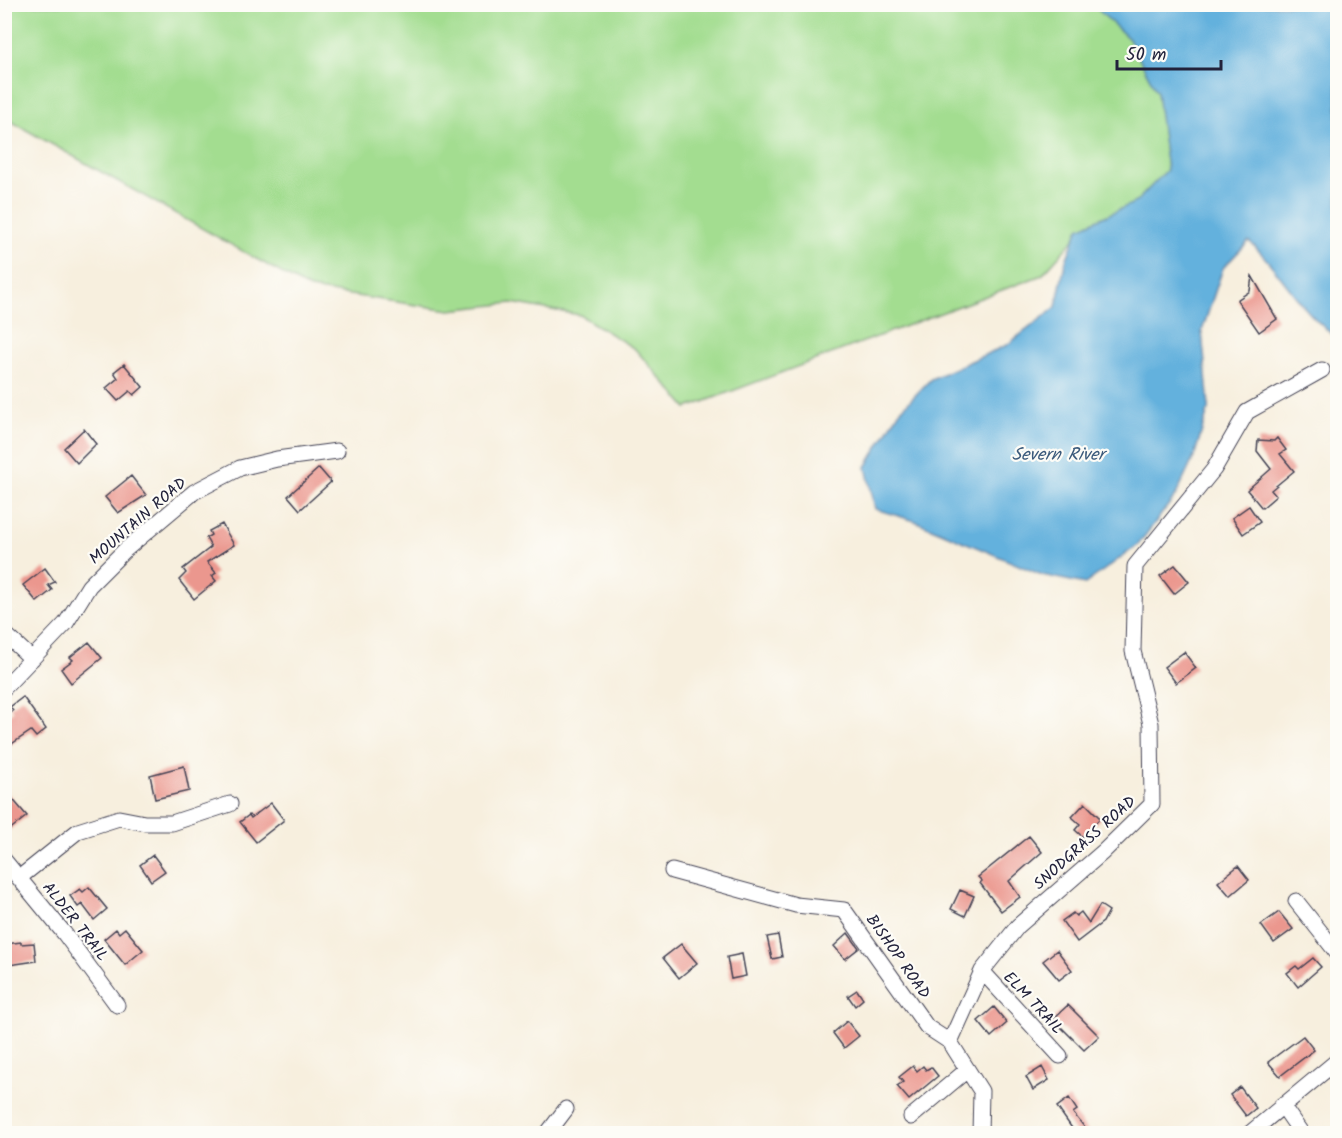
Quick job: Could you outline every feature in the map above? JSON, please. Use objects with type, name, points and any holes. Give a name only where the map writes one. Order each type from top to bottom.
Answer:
[{"type":"street","name":"SNODGRASS ROAD","points":[[950,1042],[981,971],[1018,926],[1103,852],[1152,804],[1151,724],[1133,651],[1135,566],[1214,469],[1246,412],[1322,370]]},
{"type":"street","name":"MOUNTAIN ROAD","points":[[4,688],[66,623],[89,586],[125,550],[194,492],[240,468],[277,459],[338,451]]},
{"type":"street","points":[[4,633],[32,659]]},
{"type":"street","points":[[19,878],[78,831],[119,819],[145,823],[172,823],[230,804]]},
{"type":"street","name":"ALDER TRAIL","points":[[4,860],[117,1005]]},
{"type":"street","name":"BISHOP ROAD","points":[[672,871],[796,905],[844,910],[927,1027],[950,1042]]},
{"type":"street","points":[[1296,901],[1338,954]]},
{"type":"street","name":"ELM TRAIL","points":[[981,971],[1060,1056]]},
{"type":"street","points":[[950,1042],[981,1091],[980,1134]]},
{"type":"street","points":[[1249,1134],[1338,1060]]},
{"type":"street","points":[[911,1118],[967,1070]]},
{"type":"street","points":[[1282,1105],[1302,1134]]},
{"type":"street","points":[[547,1134],[566,1108]]},
{"type":"green space","points":[[1093,4],[1129,39],[1157,92],[1167,170],[1136,202],[1079,228],[1075,238],[1042,275],[687,408],[635,349],[580,315],[512,303],[450,310],[310,289],[5,118],[5,5]]},
{"type":"water","name":"Severn River","points":[[1093,5],[1337,5],[1338,338],[1313,317],[1249,241],[1223,268],[1202,331],[1209,407],[1194,457],[1176,495],[1138,545],[1085,584],[1042,575],[915,521],[875,509],[866,467],[899,412],[931,379],[1007,345],[1056,307],[1065,263],[1079,228],[1136,202],[1167,170],[1157,92],[1129,39]]},
{"type":"building","points":[[1252,276],[1277,319],[1259,332],[1237,300],[1250,291]]},
{"type":"building","points":[[124,364],[143,387],[134,395],[130,391],[118,401],[106,388],[118,378],[114,372]]},
{"type":"building","points":[[84,429],[96,444],[77,463],[64,448]]},
{"type":"building","points":[[1277,438],[1286,450],[1280,454],[1294,471],[1271,490],[1276,496],[1262,508],[1247,490],[1271,469],[1257,451],[1258,440],[1274,441]]},
{"type":"building","points":[[319,468],[331,482],[300,510],[288,496]]},
{"type":"building","points":[[131,476],[146,495],[118,513],[105,497]]},
{"type":"building","points":[[1249,506],[1260,522],[1243,534],[1232,518]]},
{"type":"building","points":[[222,524],[234,545],[207,562],[216,573],[212,576],[216,581],[194,599],[179,580],[186,573],[183,569],[211,547],[206,538],[211,535],[209,531]]},
{"type":"building","points":[[1175,565],[1189,582],[1174,594],[1160,576]]},
{"type":"building","points":[[45,568],[55,582],[48,585],[52,590],[37,602],[23,585]]},
{"type":"building","points":[[89,642],[102,658],[71,683],[61,669],[73,660],[70,657]]},
{"type":"building","points":[[1184,652],[1196,668],[1176,683],[1164,667]]},
{"type":"building","points":[[23,697],[46,729],[36,737],[31,731],[4,749],[4,718],[13,711],[10,707]]},
{"type":"building","points":[[184,766],[189,791],[155,799],[150,775]]},
{"type":"building","points":[[4,789],[27,816],[4,834]]},
{"type":"building","points":[[271,803],[284,820],[256,842],[240,822],[249,815],[251,818]]},
{"type":"building","points":[[1085,803],[1100,818],[1083,837],[1075,830],[1080,824],[1072,817]]},
{"type":"building","points":[[1029,836],[1042,852],[1009,881],[1020,897],[1001,911],[978,877]]},
{"type":"building","points":[[153,855],[165,871],[151,881],[140,865]]},
{"type":"building","points":[[1238,866],[1249,880],[1230,896],[1218,882]]},
{"type":"building","points":[[89,887],[107,909],[94,920],[82,904],[78,907],[70,896],[80,889],[83,892]]},
{"type":"building","points":[[960,890],[974,896],[965,916],[951,909]]},
{"type":"building","points":[[1100,905],[1109,911],[1103,922],[1077,942],[1062,921],[1073,913],[1076,916],[1081,912],[1089,923]]},
{"type":"building","points":[[1279,912],[1293,929],[1274,943],[1261,925]]},
{"type":"building","points":[[125,928],[143,950],[125,965],[104,939],[116,929],[119,933]]},
{"type":"building","points":[[848,933],[859,948],[845,959],[834,946]]},
{"type":"building","points":[[778,935],[782,957],[772,959],[767,937]]},
{"type":"building","points":[[21,942],[21,944],[34,943],[36,961],[9,965],[6,944]]},
{"type":"building","points":[[681,944],[697,963],[679,978],[663,958]]},
{"type":"building","points":[[1057,950],[1072,970],[1059,980],[1043,961]]},
{"type":"building","points":[[742,954],[746,976],[731,979],[727,957]]},
{"type":"building","points":[[1313,958],[1321,967],[1298,987],[1287,973],[1296,966],[1299,969]]},
{"type":"building","points":[[857,990],[863,999],[855,1006],[848,996]]},
{"type":"building","points":[[1068,1005],[1099,1036],[1084,1050],[1053,1019]]},
{"type":"building","points":[[994,1007],[1007,1023],[991,1037],[978,1021]]},
{"type":"building","points":[[847,1021],[859,1036],[844,1048],[833,1033]]},
{"type":"building","points":[[1303,1036],[1314,1050],[1280,1076],[1268,1062]]},
{"type":"building","points":[[913,1066],[917,1071],[923,1066],[926,1070],[931,1067],[938,1076],[909,1100],[897,1086],[903,1082],[899,1077]]},
{"type":"building","points":[[1042,1067],[1049,1080],[1033,1090],[1026,1077]]},
{"type":"building","points":[[1240,1087],[1256,1108],[1246,1116],[1230,1095]]},
{"type":"building","points":[[1069,1098],[1077,1110],[1073,1113],[1090,1134],[1076,1134],[1057,1107]]}]
